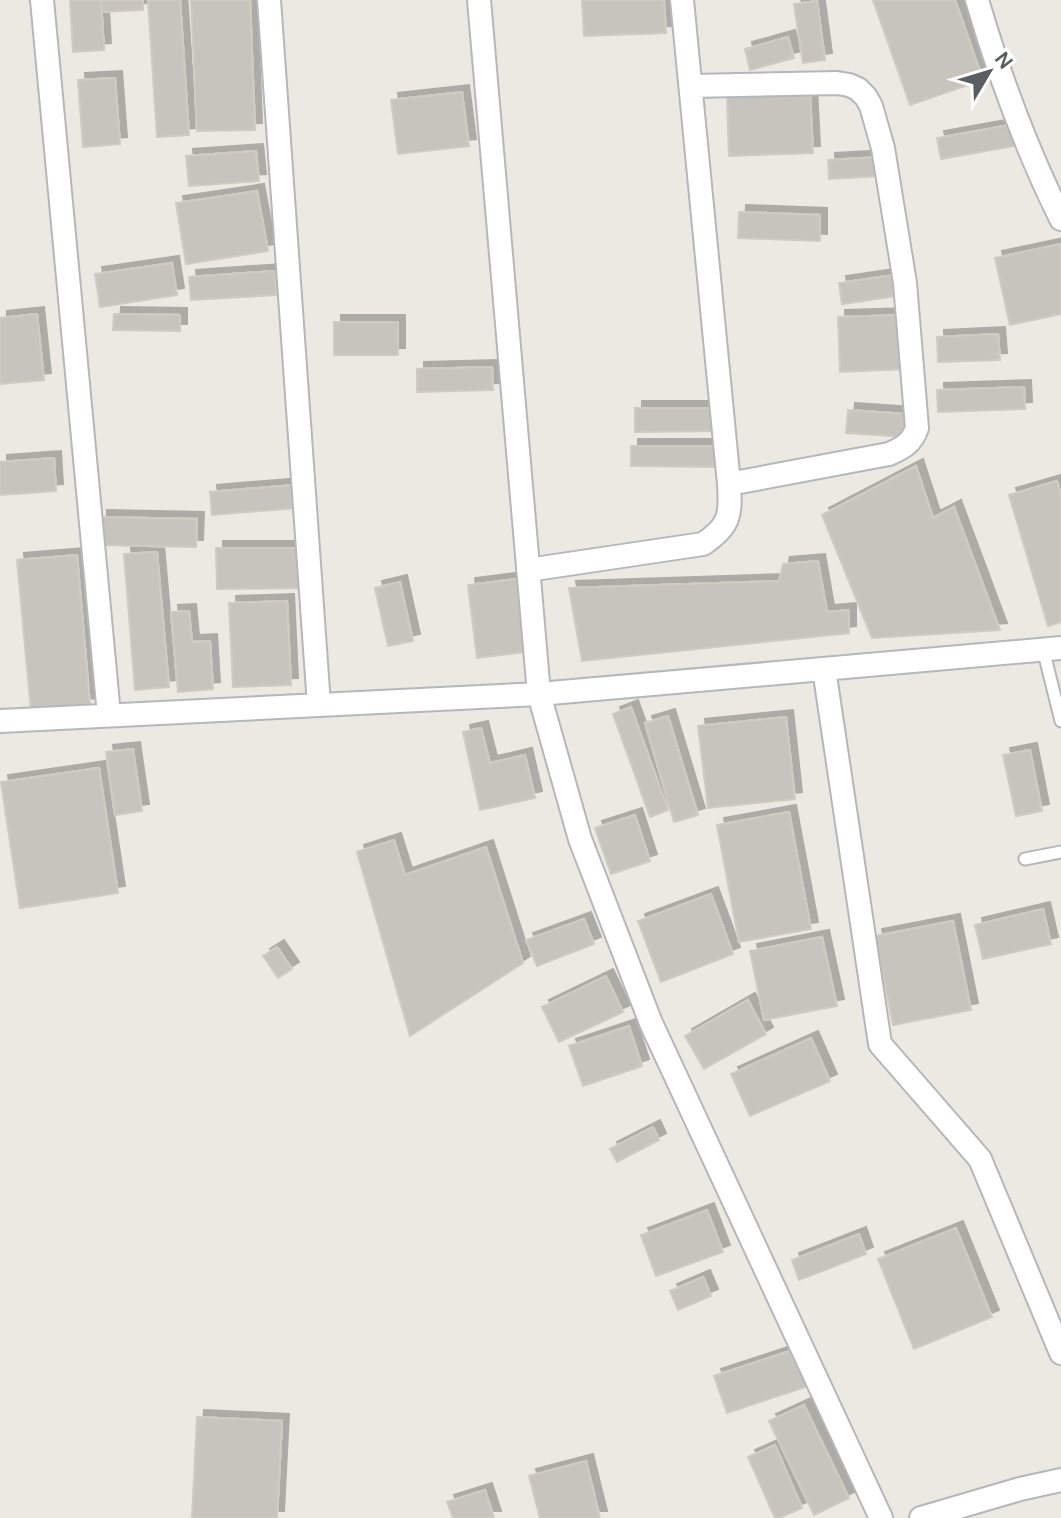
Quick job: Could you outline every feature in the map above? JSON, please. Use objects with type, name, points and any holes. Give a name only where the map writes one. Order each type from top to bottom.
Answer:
[{"type":"street","points":[[42,0],[109,715]]},
{"type":"street","points":[[269,0],[319,705]]},
{"type":"street","points":[[479,0],[539,694],[580,839],[651,1023],[881,1518]]},
{"type":"street","points":[[528,570],[703,544],[717,535],[727,523],[729,484],[682,0]]},
{"type":"street","points":[[977,0],[993,57],[1038,173],[1061,219]]},
{"type":"street","points":[[691,86],[837,83],[858,89],[871,106],[883,148],[905,283],[917,428],[914,437],[906,446],[889,454],[729,484]]},
{"type":"street","points":[[0,721],[539,694],[1052,648]]},
{"type":"street","points":[[824,669],[880,1044],[980,1159],[1061,1353]]},
{"type":"street","points":[[921,1518],[1061,1480]]},
{"type":"lane","points":[[1052,648],[1061,721]]},
{"type":"lane","points":[[1025,859],[1061,852]]},
{"type":"building","points":[[70,0],[101,0],[104,50],[73,52]]},
{"type":"building","points":[[101,0],[143,0],[143,10],[102,12]]},
{"type":"building","points":[[148,0],[180,0],[189,135],[157,137]]},
{"type":"building","points":[[191,0],[250,0],[255,130],[197,131]]},
{"type":"building","points":[[582,0],[664,0],[666,33],[584,36]]},
{"type":"building","points":[[873,0],[955,0],[983,80],[910,105]]},
{"type":"building","points":[[817,1],[825,60],[803,63],[794,4]]},
{"type":"building","points":[[788,37],[794,58],[750,70],[745,49]]},
{"type":"building","points":[[115,78],[120,144],[83,147],[78,80]]},
{"type":"building","points":[[462,92],[469,146],[398,154],[391,100]]},
{"type":"building","points":[[810,94],[813,153],[729,156],[727,97]]},
{"type":"building","points":[[1016,124],[1020,145],[941,159],[937,138]]},
{"type":"building","points":[[256,151],[259,181],[189,186],[186,156]]},
{"type":"building","points":[[880,157],[882,176],[829,179],[828,160]]},
{"type":"building","points":[[257,191],[268,251],[186,264],[176,203]]},
{"type":"building","points":[[739,212],[820,215],[820,241],[738,238]]},
{"type":"building","points":[[1061,244],[1061,314],[1010,325],[995,258]]},
{"type":"building","points":[[172,263],[177,295],[100,307],[95,274]]},
{"type":"building","points":[[275,271],[276,295],[191,300],[189,277]]},
{"type":"building","points":[[901,274],[904,295],[842,304],[839,283]]},
{"type":"building","points":[[37,314],[44,380],[0,384],[0,318]]},
{"type":"building","points":[[114,314],[180,315],[180,331],[113,330]]},
{"type":"building","points":[[903,315],[905,369],[840,372],[838,317]]},
{"type":"building","points":[[334,322],[398,322],[398,355],[334,355]]},
{"type":"building","points":[[998,334],[1000,360],[938,362],[937,337]]},
{"type":"building","points":[[492,367],[493,390],[417,392],[417,369]]},
{"type":"building","points":[[1024,387],[1025,409],[938,412],[937,390]]},
{"type":"building","points":[[635,408],[720,408],[720,431],[635,432]]},
{"type":"building","points":[[848,410],[906,414],[904,437],[846,433]]},
{"type":"building","points":[[631,446],[719,446],[719,467],[631,466]]},
{"type":"building","points":[[54,458],[56,491],[0,495],[0,462]]},
{"type":"building","points":[[916,466],[933,518],[954,507],[1000,630],[872,638],[822,515]]},
{"type":"building","points":[[1057,481],[1061,495],[1061,622],[1048,626],[1009,495]]},
{"type":"building","points":[[293,485],[295,508],[212,515],[210,492]]},
{"type":"building","points":[[100,517],[197,519],[196,547],[100,545]]},
{"type":"building","points":[[216,548],[302,548],[302,588],[217,589]]},
{"type":"building","points":[[157,552],[169,687],[135,690],[124,554]]},
{"type":"building","points":[[77,555],[90,705],[31,711],[17,560]]},
{"type":"building","points":[[818,561],[827,612],[849,610],[849,633],[582,661],[569,588],[779,581],[783,564]]},
{"type":"building","points":[[516,579],[525,652],[477,658],[468,585]]},
{"type":"building","points":[[400,582],[413,641],[388,646],[375,588]]},
{"type":"building","points":[[287,601],[291,685],[233,687],[229,603]]},
{"type":"building","points":[[189,611],[192,642],[210,641],[213,689],[178,692],[171,612]]},
{"type":"building","points":[[631,707],[668,810],[650,817],[613,714]]},
{"type":"building","points":[[668,716],[698,815],[674,822],[645,723]]},
{"type":"building","points":[[786,717],[795,799],[708,808],[698,726]]},
{"type":"building","points":[[481,728],[490,763],[525,755],[535,798],[480,810],[463,732]]},
{"type":"building","points":[[133,749],[142,811],[115,815],[106,752]]},
{"type":"building","points":[[1030,750],[1042,811],[1016,816],[1003,755]]},
{"type":"building","points":[[99,768],[118,893],[20,908],[1,782]]},
{"type":"building","points":[[789,812],[811,929],[739,942],[717,825]]},
{"type":"building","points":[[635,815],[650,861],[611,874],[595,828]]},
{"type":"building","points":[[394,840],[405,875],[486,847],[523,963],[410,1036],[357,852]]},
{"type":"building","points":[[711,894],[733,954],[661,982],[638,921]]},
{"type":"building","points":[[1043,909],[1051,944],[983,959],[975,925]]},
{"type":"building","points":[[584,919],[594,944],[537,966],[526,940]]},
{"type":"building","points":[[953,921],[971,1010],[893,1025],[875,936]]},
{"type":"building","points":[[822,937],[837,1006],[764,1020],[750,951]]},
{"type":"building","points":[[277,947],[292,969],[278,978],[263,956]]},
{"type":"building","points":[[606,976],[623,1012],[559,1042],[542,1007]]},
{"type":"building","points":[[748,1000],[766,1034],[704,1069],[685,1036]]},
{"type":"building","points":[[629,1026],[642,1066],[583,1086],[569,1046]]},
{"type":"building","points":[[811,1038],[830,1081],[750,1116],[731,1074]]},
{"type":"building","points":[[653,1127],[659,1140],[617,1162],[610,1149]]},
{"type":"building","points":[[707,1210],[723,1252],[656,1276],[641,1235]]},
{"type":"building","points":[[956,1228],[992,1317],[914,1349],[878,1259]]},
{"type":"building","points":[[859,1234],[866,1254],[799,1280],[792,1260]]},
{"type":"building","points":[[703,1277],[711,1296],[678,1310],[670,1291]]},
{"type":"building","points":[[796,1349],[808,1386],[727,1413],[714,1376]]},
{"type":"building","points":[[804,1405],[849,1498],[814,1515],[769,1421]]},
{"type":"building","points":[[197,1417],[282,1421],[277,1518],[192,1518]]},
{"type":"building","points":[[775,1445],[802,1508],[779,1518],[775,1518],[748,1457]]},
{"type":"building","points":[[586,1461],[600,1518],[540,1518],[529,1476]]},
{"type":"building","points":[[485,1490],[494,1518],[453,1518],[447,1502]]}]
